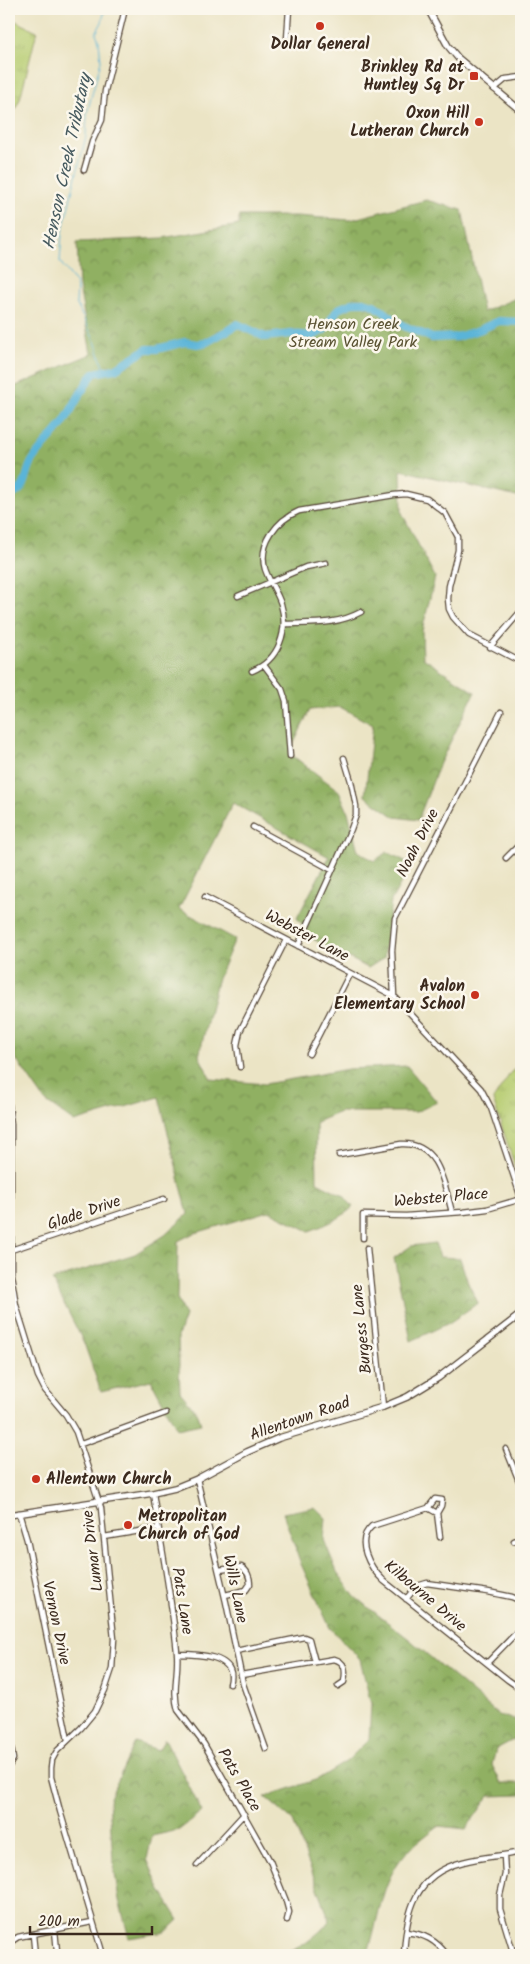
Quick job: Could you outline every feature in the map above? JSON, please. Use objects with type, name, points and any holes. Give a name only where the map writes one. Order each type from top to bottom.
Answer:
[{"type":"main road","points":[[428,9],[448,46],[458,58],[521,110]]},
{"type":"main road","name":"Allentown Road","points":[[9,1515],[153,1493],[196,1480],[247,1452],[279,1438],[383,1407],[407,1397],[430,1383],[521,1314]]},
{"type":"street","points":[[84,170],[92,142],[102,120],[105,91],[125,9]]},
{"type":"street","points":[[287,40],[290,9]]},
{"type":"street","points":[[494,89],[506,79],[521,77]]},
{"type":"street","points":[[252,671],[264,665],[280,646],[284,624],[280,602],[270,583],[265,567],[264,555],[267,544],[277,525],[291,514],[299,511],[394,495],[416,495],[428,499],[445,513],[458,537],[458,550],[449,586],[449,609],[464,631],[490,647],[521,662]]},
{"type":"street","points":[[238,596],[306,567],[326,562]]},
{"type":"street","points":[[490,647],[521,611]]},
{"type":"street","points":[[284,624],[333,622],[344,620],[362,612]]},
{"type":"street","points":[[264,665],[282,689],[286,701],[290,756]]},
{"type":"street","name":"Noah Drive","points":[[394,996],[392,951],[395,918],[501,712]]},
{"type":"street","points":[[298,946],[356,815],[353,789],[344,758]]},
{"type":"street","points":[[253,828],[332,870]]},
{"type":"street","points":[[506,858],[521,842]]},
{"type":"street","name":"Webster Lane","points":[[205,896],[394,996],[481,1089],[491,1108],[521,1198]]},
{"type":"street","points":[[240,1067],[237,1045],[240,1031],[286,940]]},
{"type":"street","points":[[308,1054],[350,973]]},
{"type":"street","name":"Lumar Drive","points":[[9,1105],[11,1117],[11,1250],[13,1290],[38,1376],[45,1390],[69,1419],[81,1444],[99,1500],[104,1537],[113,1619],[114,1662],[110,1678],[99,1704],[81,1728],[59,1749],[52,1760],[51,1777],[92,1922],[104,1955]]},
{"type":"street","points":[[338,1155],[402,1144],[412,1144],[421,1147],[432,1155],[439,1167],[452,1212]]},
{"type":"street","name":"Webster Place","points":[[363,1238],[362,1215],[413,1216],[487,1209],[521,1198]]},
{"type":"street","name":"Glade Drive","points":[[11,1250],[164,1199]]},
{"type":"street","name":"Burgess Lane","points":[[367,1248],[383,1407]]},
{"type":"street","points":[[81,1444],[166,1413]]},
{"type":"street","points":[[506,1448],[521,1486]]},
{"type":"street","name":"Wills Lane","points":[[196,1480],[225,1595],[241,1675],[251,1712],[266,1749]]},
{"type":"street","name":"Pats Lane","points":[[153,1493],[177,1654]]},
{"type":"street","name":"Kilbourne Drive","points":[[440,1537],[437,1513],[442,1502],[441,1499],[434,1499],[428,1508],[372,1526],[364,1538],[364,1545],[368,1560],[377,1574],[521,1689]]},
{"type":"street","points":[[428,1508],[437,1513]]},
{"type":"street","name":"Vernon Drive","points":[[19,1513],[27,1540],[68,1740]]},
{"type":"street","points":[[104,1537],[158,1528]]},
{"type":"street","points":[[514,1541],[521,1538]]},
{"type":"street","points":[[219,1570],[239,1566],[246,1571],[249,1577],[250,1584],[246,1590],[225,1595]]},
{"type":"street","points":[[406,1599],[417,1586],[427,1583],[488,1592],[521,1601]]},
{"type":"street","points":[[487,1663],[521,1628]]},
{"type":"street","points":[[236,1651],[304,1637],[309,1639],[315,1662]]},
{"type":"street","points":[[177,1654],[204,1654],[213,1657],[223,1663],[229,1670],[232,1676],[230,1684]]},
{"type":"street","name":"Pats Place","points":[[177,1654],[175,1691],[178,1710],[204,1744],[279,1880],[288,1908],[287,1920]]},
{"type":"street","points":[[241,1675],[334,1659],[342,1662],[344,1666],[345,1680],[343,1684],[338,1686]]},
{"type":"street","points":[[9,1734],[14,1759],[9,1766]]},
{"type":"street","points":[[198,1865],[244,1814]]},
{"type":"street","points":[[404,1955],[408,1916],[415,1899],[425,1884],[440,1871],[465,1861],[521,1852]]},
{"type":"street","points":[[504,1856],[505,1874],[500,1896],[500,1910],[514,1955]]},
{"type":"street","points":[[9,1943],[18,1937],[92,1922]]},
{"type":"street","points":[[55,1930],[57,1951]]},
{"type":"street","points":[[406,1932],[429,1938],[438,1944],[447,1955]]},
{"type":"street","points":[[33,1935],[35,1955]]},
{"type":"green space","points":[[9,18],[37,31],[20,99],[14,112],[9,112]]},
{"type":"green space","name":"Henson Creek Stream Valley Park","points":[[426,200],[462,210],[483,312],[521,296],[521,498],[401,470],[402,513],[435,577],[422,631],[423,658],[475,692],[440,763],[418,820],[395,817],[365,796],[373,725],[340,707],[310,710],[289,753],[339,791],[348,812],[358,851],[374,861],[387,852],[411,864],[391,901],[384,958],[368,968],[313,939],[297,918],[329,857],[233,803],[179,909],[235,939],[217,981],[199,1056],[211,1079],[265,1084],[348,1069],[407,1066],[437,1102],[416,1112],[340,1112],[316,1122],[317,1182],[343,1195],[353,1207],[332,1221],[309,1231],[269,1211],[192,1234],[178,1241],[177,1299],[185,1316],[178,1336],[180,1392],[197,1412],[201,1424],[177,1429],[151,1380],[101,1392],[84,1343],[52,1280],[135,1254],[165,1235],[188,1214],[159,1097],[74,1122],[45,1101],[9,1049],[9,936],[11,934],[9,930],[9,389],[91,354],[79,286],[77,242],[162,238],[239,225],[239,216],[297,216],[350,220]]},
{"type":"green space","points":[[521,1065],[521,1172],[517,1173],[493,1100],[511,1072]]},
{"type":"green space","points":[[435,1243],[440,1257],[460,1258],[468,1283],[478,1303],[449,1323],[411,1341],[394,1258],[411,1246]]},
{"type":"green space","points":[[315,1507],[326,1518],[324,1540],[337,1572],[355,1597],[409,1639],[499,1715],[521,1722],[521,1736],[496,1749],[492,1765],[501,1783],[521,1783],[521,1795],[489,1796],[466,1829],[438,1826],[405,1854],[390,1877],[385,1890],[367,1955],[277,1955],[299,1947],[330,1921],[293,1821],[265,1797],[318,1779],[347,1761],[369,1739],[371,1704],[360,1659],[330,1628],[301,1564],[283,1513]]},
{"type":"green space","points":[[165,1739],[202,1812],[179,1830],[152,1836],[147,1859],[160,1889],[179,1920],[166,1932],[129,1938],[119,1900],[113,1860],[109,1800],[135,1742],[158,1750]]},
{"type":"waterway","name":"Henson Creek Tributary","points":[[104,370],[96,344],[76,303],[77,288],[74,280],[60,262],[62,233],[86,136],[87,113],[101,61],[99,41],[96,33],[102,22],[105,9]]},
{"type":"waterway","points":[[9,496],[16,493],[24,485],[33,460],[63,423],[94,373],[115,369],[147,349],[157,349],[185,342],[205,343],[237,324],[265,337],[291,334],[313,336],[324,330],[338,309],[355,302],[374,305],[404,326],[432,338],[457,337],[499,321],[521,322]]},
{"type":"place","name":"Dollar General","points":[[320,26]]},
{"type":"place","name":"Brinkley Rd at Huntley Sq Dr","points":[[474,76]]},
{"type":"place","name":"Oxon Hill Lutheran Church","points":[[479,122]]},
{"type":"place","name":"Avalon Elementary School","points":[[475,995]]},
{"type":"place","name":"Allentown Church","points":[[36,1479]]},
{"type":"place","name":"Metropolitan Church of God","points":[[128,1525]]}]
